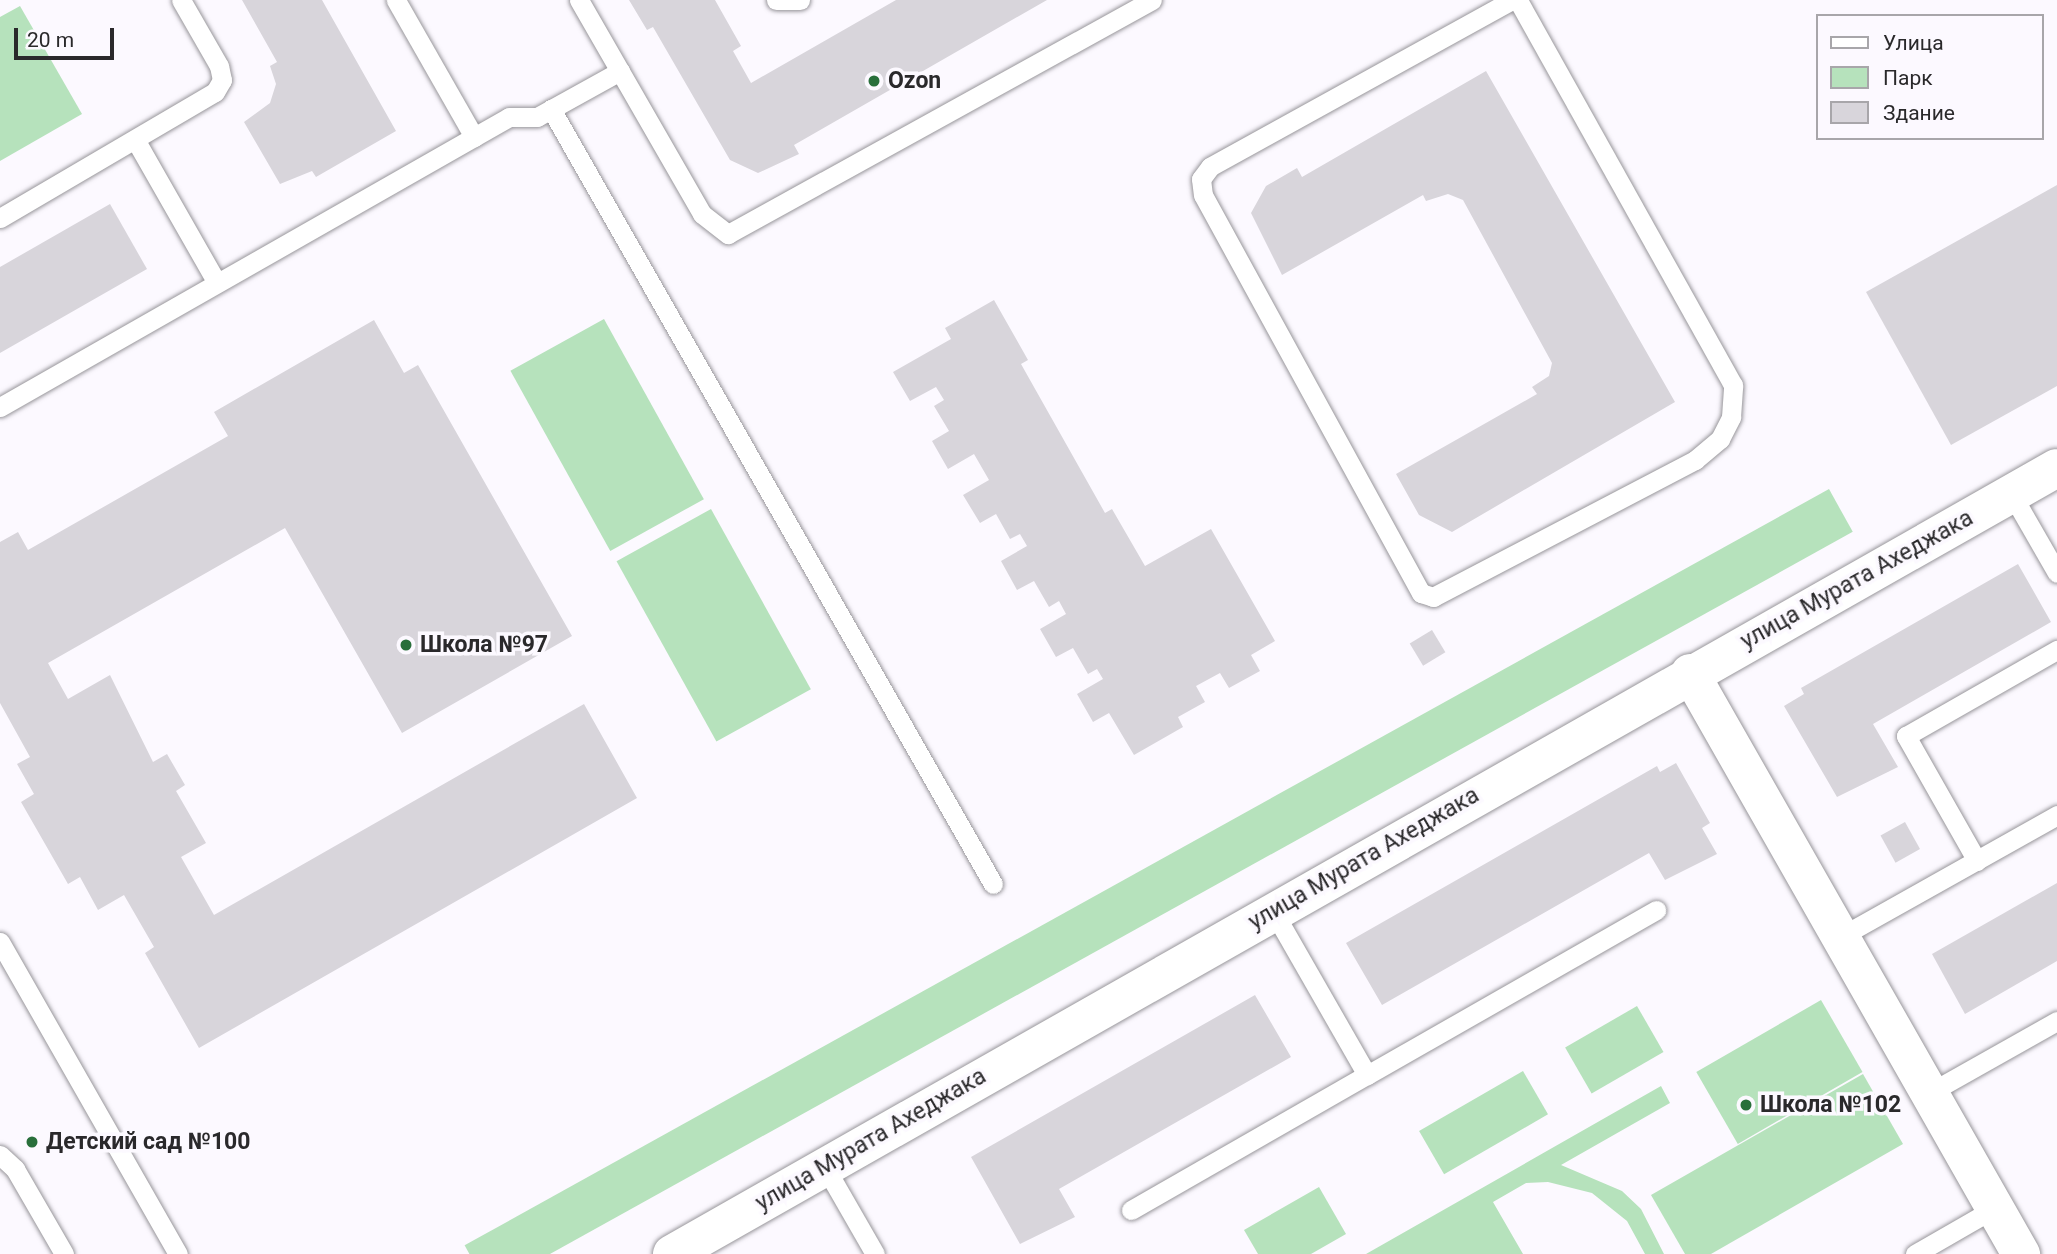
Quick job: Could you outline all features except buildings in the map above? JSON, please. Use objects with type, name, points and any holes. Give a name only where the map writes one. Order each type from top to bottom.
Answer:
[{"type":"street","name":"улица Мурата Ахеджака","points":[[672,1254],[1690,673],[2057,468]]},
{"type":"street","points":[[1690,673],[2021,1254]]},
{"type":"lane","points":[[0,218],[206,101],[222,80],[181,0]]},
{"type":"lane","points":[[396,0],[474,137]]},
{"type":"lane","points":[[579,0],[702,214],[728,234],[1152,0]]},
{"type":"lane","points":[[776,0],[800,0]]},
{"type":"lane","points":[[1512,0],[1210,167],[1201,179],[1202,195],[1421,593],[1433,597],[1695,460],[1720,439],[1731,417],[1733,385],[1518,0]]},
{"type":"lane","points":[[0,407],[509,117],[537,117],[620,71]]},
{"type":"lane","points":[[551,109],[993,884]]},
{"type":"lane","points":[[136,141],[217,283]]},
{"type":"lane","points":[[2011,494],[2057,573]]},
{"type":"lane","points":[[1977,861],[1906,736],[2057,650]]},
{"type":"lane","points":[[1840,937],[2057,815]]},
{"type":"lane","points":[[1131,1210],[1656,910]]},
{"type":"lane","points":[[1273,911],[1367,1075]]},
{"type":"lane","points":[[0,942],[178,1254]]},
{"type":"lane","points":[[1929,1093],[2057,1021]]},
{"type":"lane","points":[[0,1155],[15,1169],[64,1254]]},
{"type":"lane","points":[[825,1167],[875,1254]]},
{"type":"lane","points":[[1915,1254],[1995,1208]]},
{"type":"green space","points":[[20,6],[82,114],[0,161],[0,17]]},
{"type":"green space","points":[[604,319],[704,499],[610,551],[510,371]]},
{"type":"green space","points":[[1829,489],[1853,532],[550,1254],[469,1254],[465,1245]]},
{"type":"green space","points":[[711,509],[811,689],[716,742],[617,561]]},
{"type":"green space","points":[[1821,1000],[1862,1072],[1738,1144],[1696,1072]]},
{"type":"green space","points":[[1637,1006],[1664,1052],[1592,1093],[1565,1048]]},
{"type":"green space","points":[[1523,1071],[1548,1114],[1444,1174],[1419,1131]]},
{"type":"green space","points":[[1863,1074],[1903,1144],[1711,1254],[1685,1254],[1651,1195]]},
{"type":"green space","points":[[1661,1086],[1670,1103],[1561,1165],[1622,1191],[1641,1209],[1664,1254],[1645,1254],[1627,1221],[1592,1193],[1548,1182],[1526,1183],[1493,1202],[1523,1254],[1366,1254]]},
{"type":"green space","points":[[1319,1187],[1346,1234],[1311,1254],[1258,1254],[1244,1230]]},
{"type":"place","name":"Ozon","points":[[874,81]]},
{"type":"place","name":"Школа №97","points":[[406,645]]},
{"type":"place","name":"Школа №102","points":[[1746,1105]]},
{"type":"place","name":"Детский сад №100","points":[[32,1142]]}]
